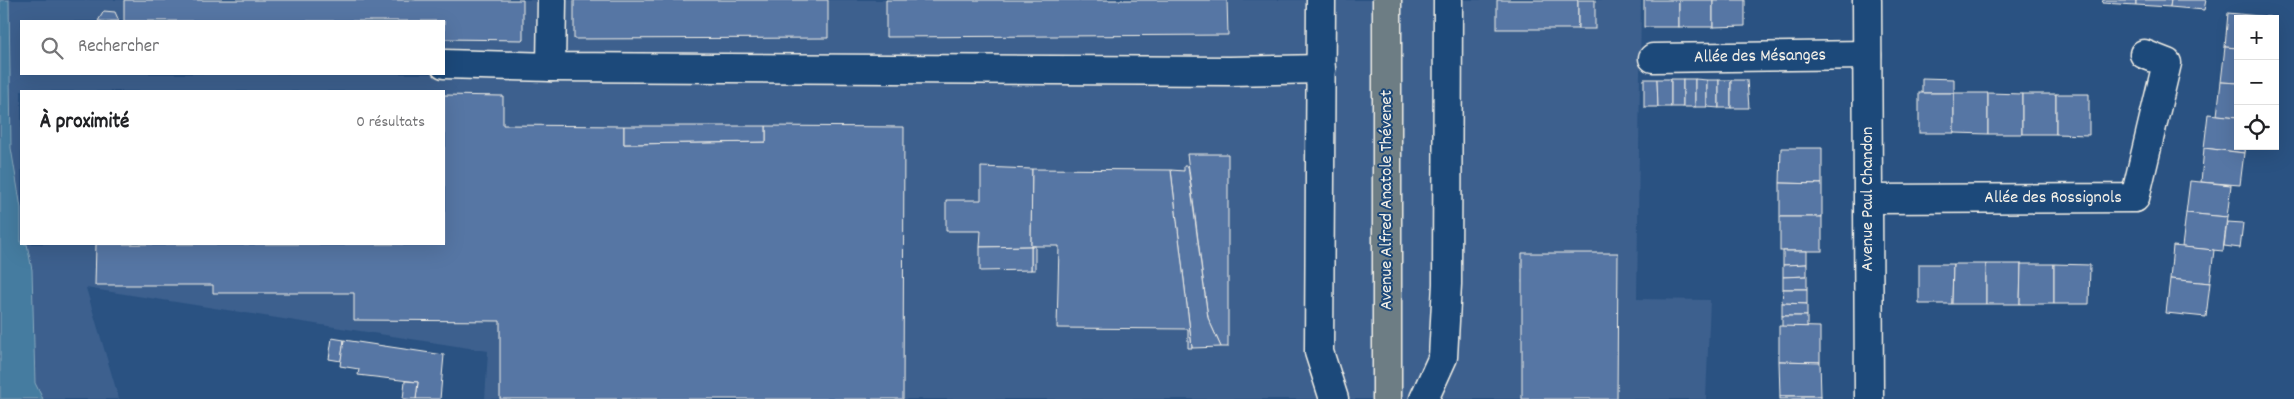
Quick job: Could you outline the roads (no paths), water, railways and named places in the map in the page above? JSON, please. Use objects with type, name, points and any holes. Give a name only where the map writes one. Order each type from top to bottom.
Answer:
[{"type":"main road","name":"Avenue Alfred Anatole Thévenet","points":[[1387,0],[1387,399]]},
{"type":"street","points":[[551,66],[552,0]]},
{"type":"street","points":[[1321,0],[1319,352],[1334,399]]},
{"type":"street","points":[[1424,399],[1443,357],[1448,284],[1448,0]]},
{"type":"street","name":"Avenue Paul Chandon","points":[[1867,0],[1869,399]]},
{"type":"street","name":"Allée des Rossignols","points":[[1868,199],[2135,198],[2167,63],[2144,54]]},
{"type":"street","name":"Allée des Mésanges","points":[[1653,58],[1868,55]]},
{"type":"street","points":[[445,64],[1230,71],[1321,69]]}]
